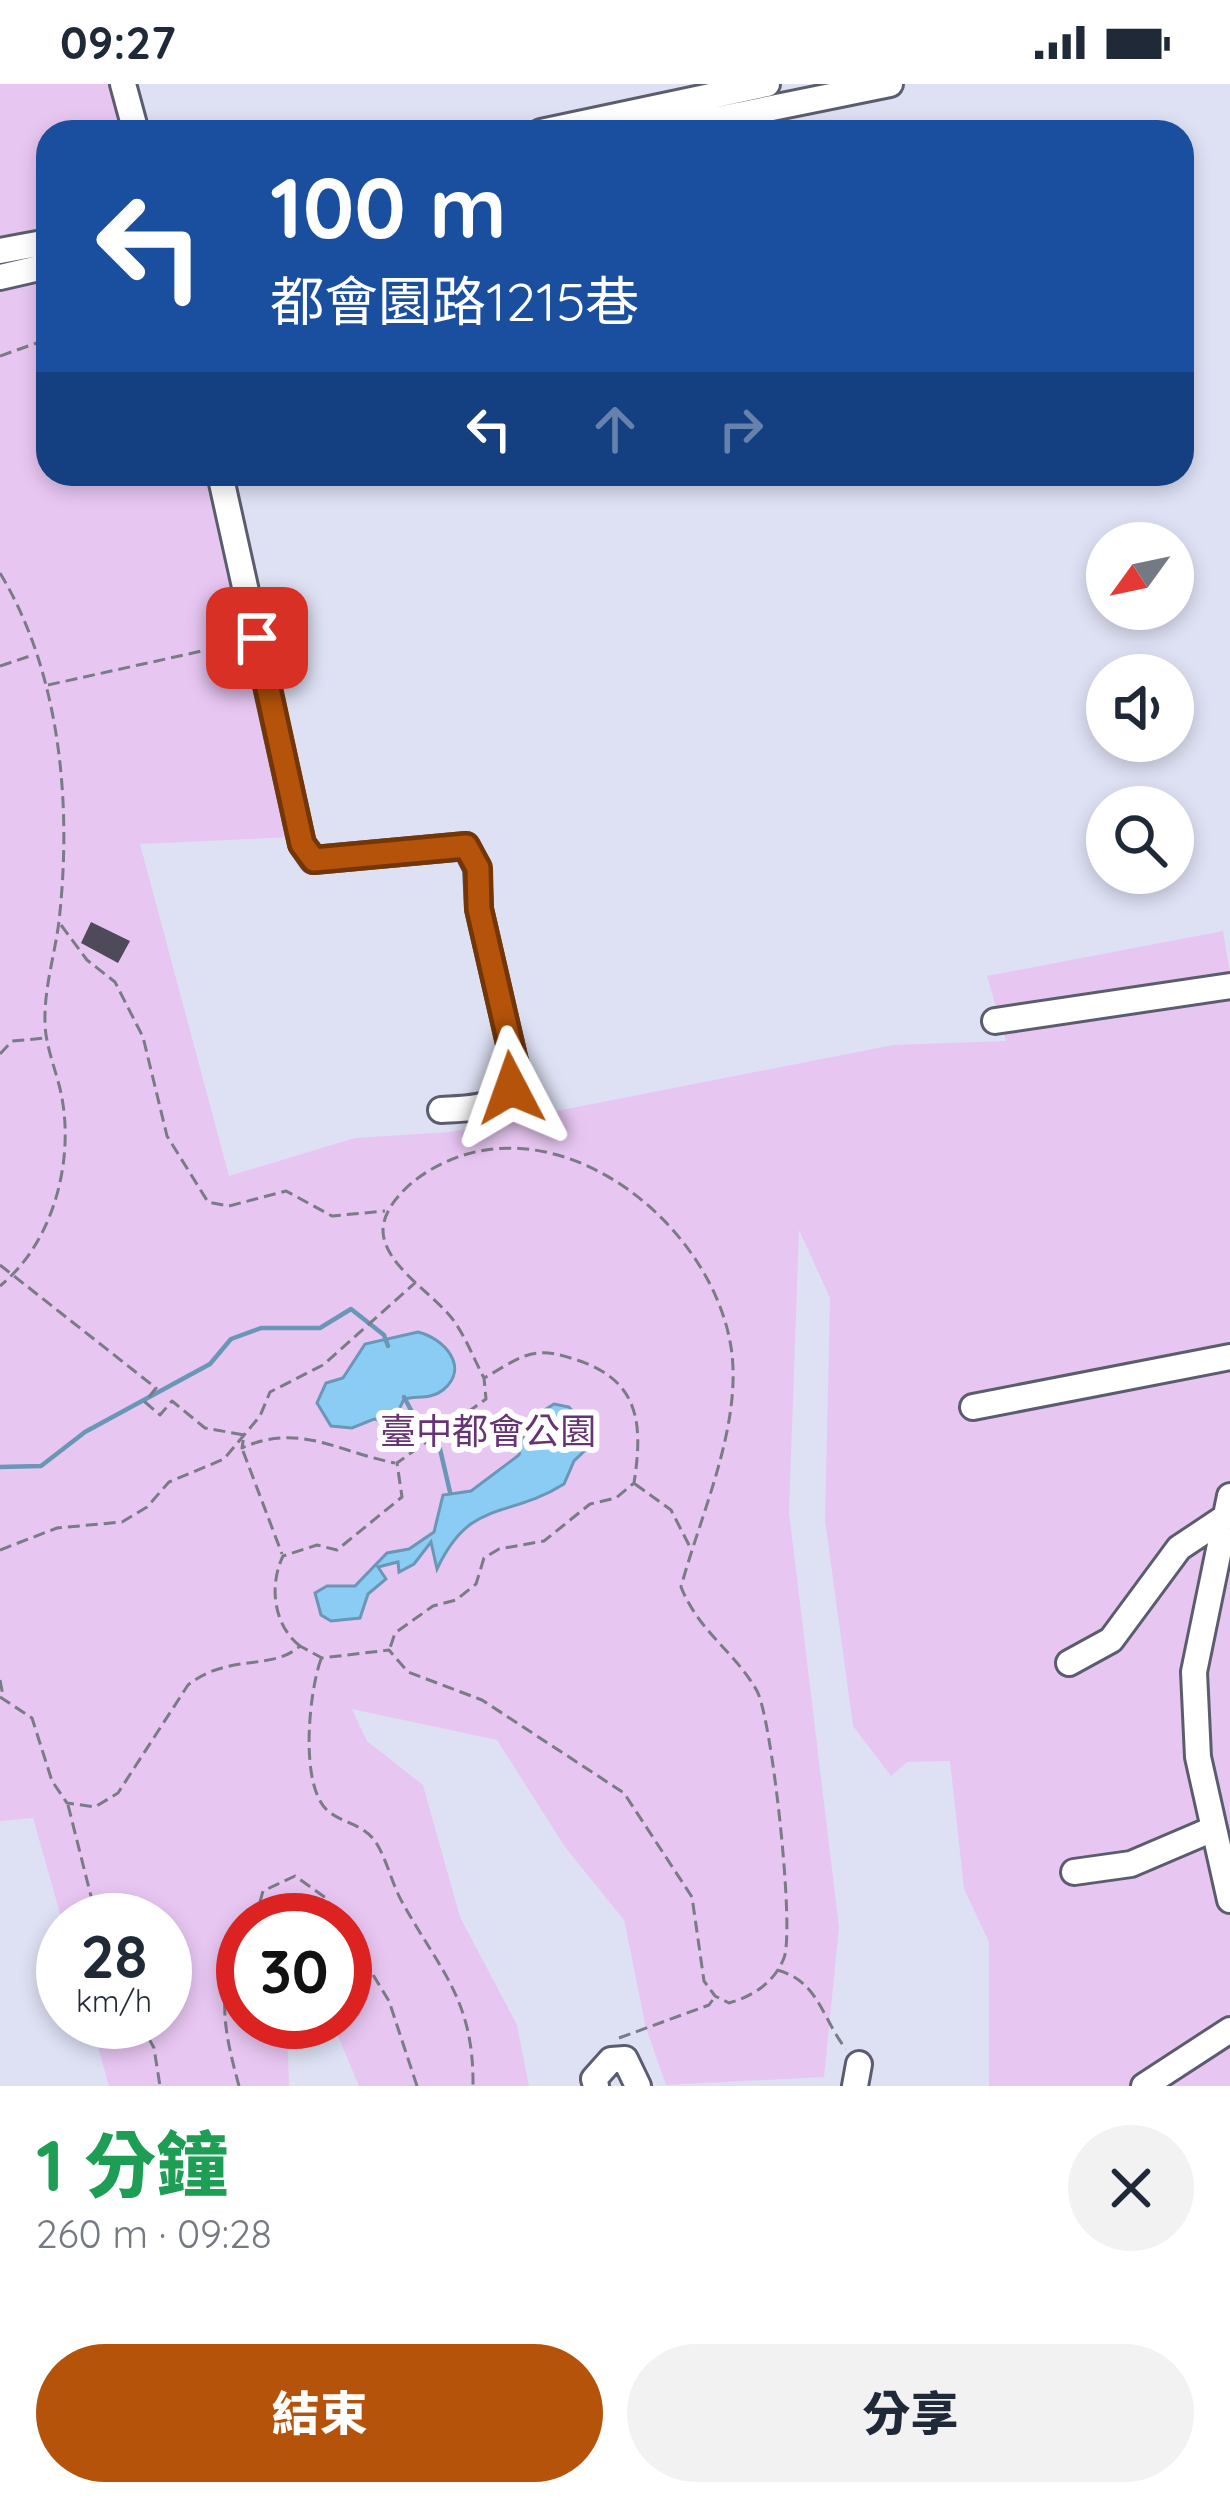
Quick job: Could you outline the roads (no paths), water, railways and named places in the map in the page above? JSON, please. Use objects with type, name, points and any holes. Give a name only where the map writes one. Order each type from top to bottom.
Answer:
[{"type":"street","points":[[123,84],[133,120]]},
{"type":"street","points":[[598,120],[767,84]]},
{"type":"street","points":[[713,120],[890,84]]},
{"type":"street","points":[[0,251],[36,244]]},
{"type":"street","points":[[0,277],[36,269]]},
{"type":"street","points":[[223,486],[302,844],[314,860],[466,846],[478,868],[479,909],[517,1074],[511,1088],[490,1107],[441,1110]]},
{"type":"street","points":[[995,1021],[1230,986]]},
{"type":"street","points":[[973,1407],[1230,1357]]},
{"type":"street","points":[[1069,1663],[1111,1640],[1179,1548],[1229,1506]]},
{"type":"street","points":[[1229,1506],[1194,1672],[1198,1756],[1230,1900]]},
{"type":"street","points":[[1074,1871],[1131,1864],[1213,1829]]},
{"type":"street","points":[[1144,2086],[1230,2030]]},
{"type":"street","points":[[593,2084],[611,2060],[625,2059],[638,2086]]},
{"type":"water","points":[[418,1332],[436,1340],[454,1363],[451,1381],[443,1390],[404,1399],[392,1424],[374,1419],[352,1428],[331,1426],[317,1403],[326,1383],[343,1378],[365,1344]]},
{"type":"water","points":[[554,1404],[569,1407],[597,1439],[574,1461],[564,1484],[477,1520],[463,1530],[437,1569],[431,1542],[414,1564],[399,1572],[398,1562],[378,1567],[386,1579],[368,1594],[360,1618],[331,1621],[321,1615],[315,1593],[327,1586],[355,1586],[387,1553],[409,1549],[434,1532],[443,1495],[471,1491],[519,1455],[527,1421]]},
{"type":"waterway","points":[[0,1467],[41,1466],[85,1432],[210,1364],[231,1339],[261,1328],[320,1328],[351,1309],[384,1335],[388,1346]]},
{"type":"waterway","points":[[404,1397],[422,1431],[440,1449],[450,1492]]},
{"type":"park label","name":"臺中都會公園","points":[[488,1431]]}]
